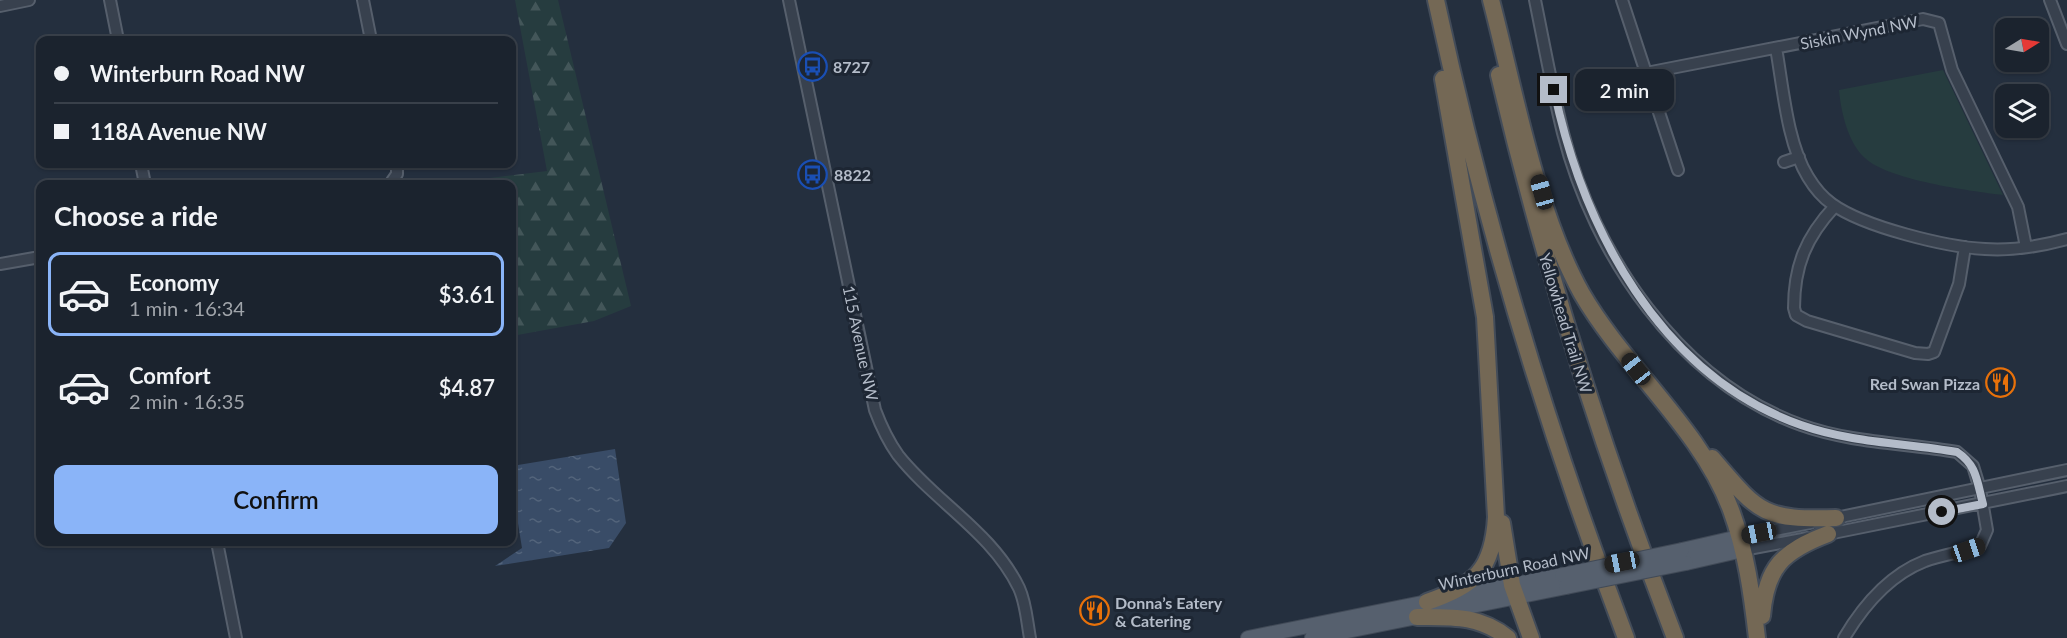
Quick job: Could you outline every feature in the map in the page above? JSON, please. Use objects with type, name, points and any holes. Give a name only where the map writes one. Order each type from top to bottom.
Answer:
[{"type":"highway","points":[[1427,602],[1468,585],[1480,574],[1489,558],[1496,526],[1485,317],[1429,0]]},
{"type":"highway","points":[[1436,0],[1473,161],[1508,291],[1549,424],[1626,638]]},
{"type":"highway","name":"Yellowhead Trail NW","points":[[1483,0],[1521,164],[1566,328],[1616,479],[1675,638]]},
{"type":"highway","points":[[1491,0],[1529,146],[1564,256],[1601,324],[1671,414],[1720,487],[1731,509],[1751,581],[1759,638]]},
{"type":"highway","points":[[1671,414],[1757,507],[1793,519],[1836,518]]},
{"type":"highway","points":[[1495,475],[1513,590],[1531,638]]},
{"type":"highway","points":[[1759,638],[1764,593],[1773,571],[1793,549],[1828,534]]},
{"type":"highway","points":[[1417,617],[1471,618],[1491,626],[1508,638]]},
{"type":"main road","name":"Winterburn Road NW","points":[[1248,638],[1269,636],[1427,602],[1513,590],[1741,544]]},
{"type":"main road","name":"Winterburn Road NW","points":[[1312,638],[1417,617],[1513,590]]},
{"type":"street","points":[[0,6],[29,0]]},
{"type":"street","points":[[110,0],[117,36]]},
{"type":"street","points":[[363,0],[371,36]]},
{"type":"street","name":"115 Avenue NW","points":[[789,0],[875,410],[885,435],[900,457],[967,521],[1011,573],[1021,593],[1030,638]]},
{"type":"street","points":[[1535,0],[1563,135],[1582,192],[1616,262],[1666,329],[1719,379],[1773,413],[1830,434],[1957,452],[1973,466],[1980,489],[1987,530],[1980,546],[1925,561],[1894,578],[1866,606],[1844,638]]},
{"type":"street","points":[[1622,0],[1678,170]]},
{"type":"street","points":[[2050,0],[2067,44]]},
{"type":"street","name":"Siskin Wynd NW","points":[[1646,74],[1923,19],[1939,23],[1952,70],[2018,207],[2026,248]]},
{"type":"street","points":[[1776,48],[1799,157],[1815,188],[1836,206],[1856,217],[1965,248],[2026,248],[2067,239]]},
{"type":"street","points":[[1784,162],[1799,157]]},
{"type":"street","points":[[1836,206],[1811,234],[1797,269],[1794,309],[1796,315],[1807,321],[1916,353],[1934,352],[1959,284],[1965,248]]},
{"type":"street","points":[[0,264],[36,258]]},
{"type":"street","name":"Winterburn Road NW","points":[[1741,544],[1836,518],[2067,470]]},
{"type":"street","name":"Winterburn Road NW","points":[[1741,544],[1828,534],[2067,486]]},
{"type":"street","points":[[218,546],[236,638]]},
{"type":"green space","points":[[515,0],[558,0],[631,306],[594,321],[516,335],[516,180],[474,180],[547,171]]},
{"type":"green space","points":[[1943,70],[2003,195],[1930,183],[1876,166],[1859,152],[1850,136],[1839,90]]},
{"type":"water","points":[[615,449],[626,523],[609,548],[495,566],[522,548],[516,511],[516,465]]},
{"type":"place","name":"8727","points":[[812,66]]},
{"type":"place","name":"8822","points":[[813,174]]},
{"type":"place","name":"Red Swan Pizza","points":[[2001,383]]},
{"type":"place","name":"Donna’s Eatery & Catering","points":[[1094,611]]},
{"type":"route","points":[[1554,90],[1563,135],[1582,192],[1599,230],[1616,262],[1636,292],[1666,329],[1695,359],[1719,379],[1743,396],[1800,425],[1860,440],[1957,452],[1967,458],[1973,466],[1983,504],[1942,512]]}]
